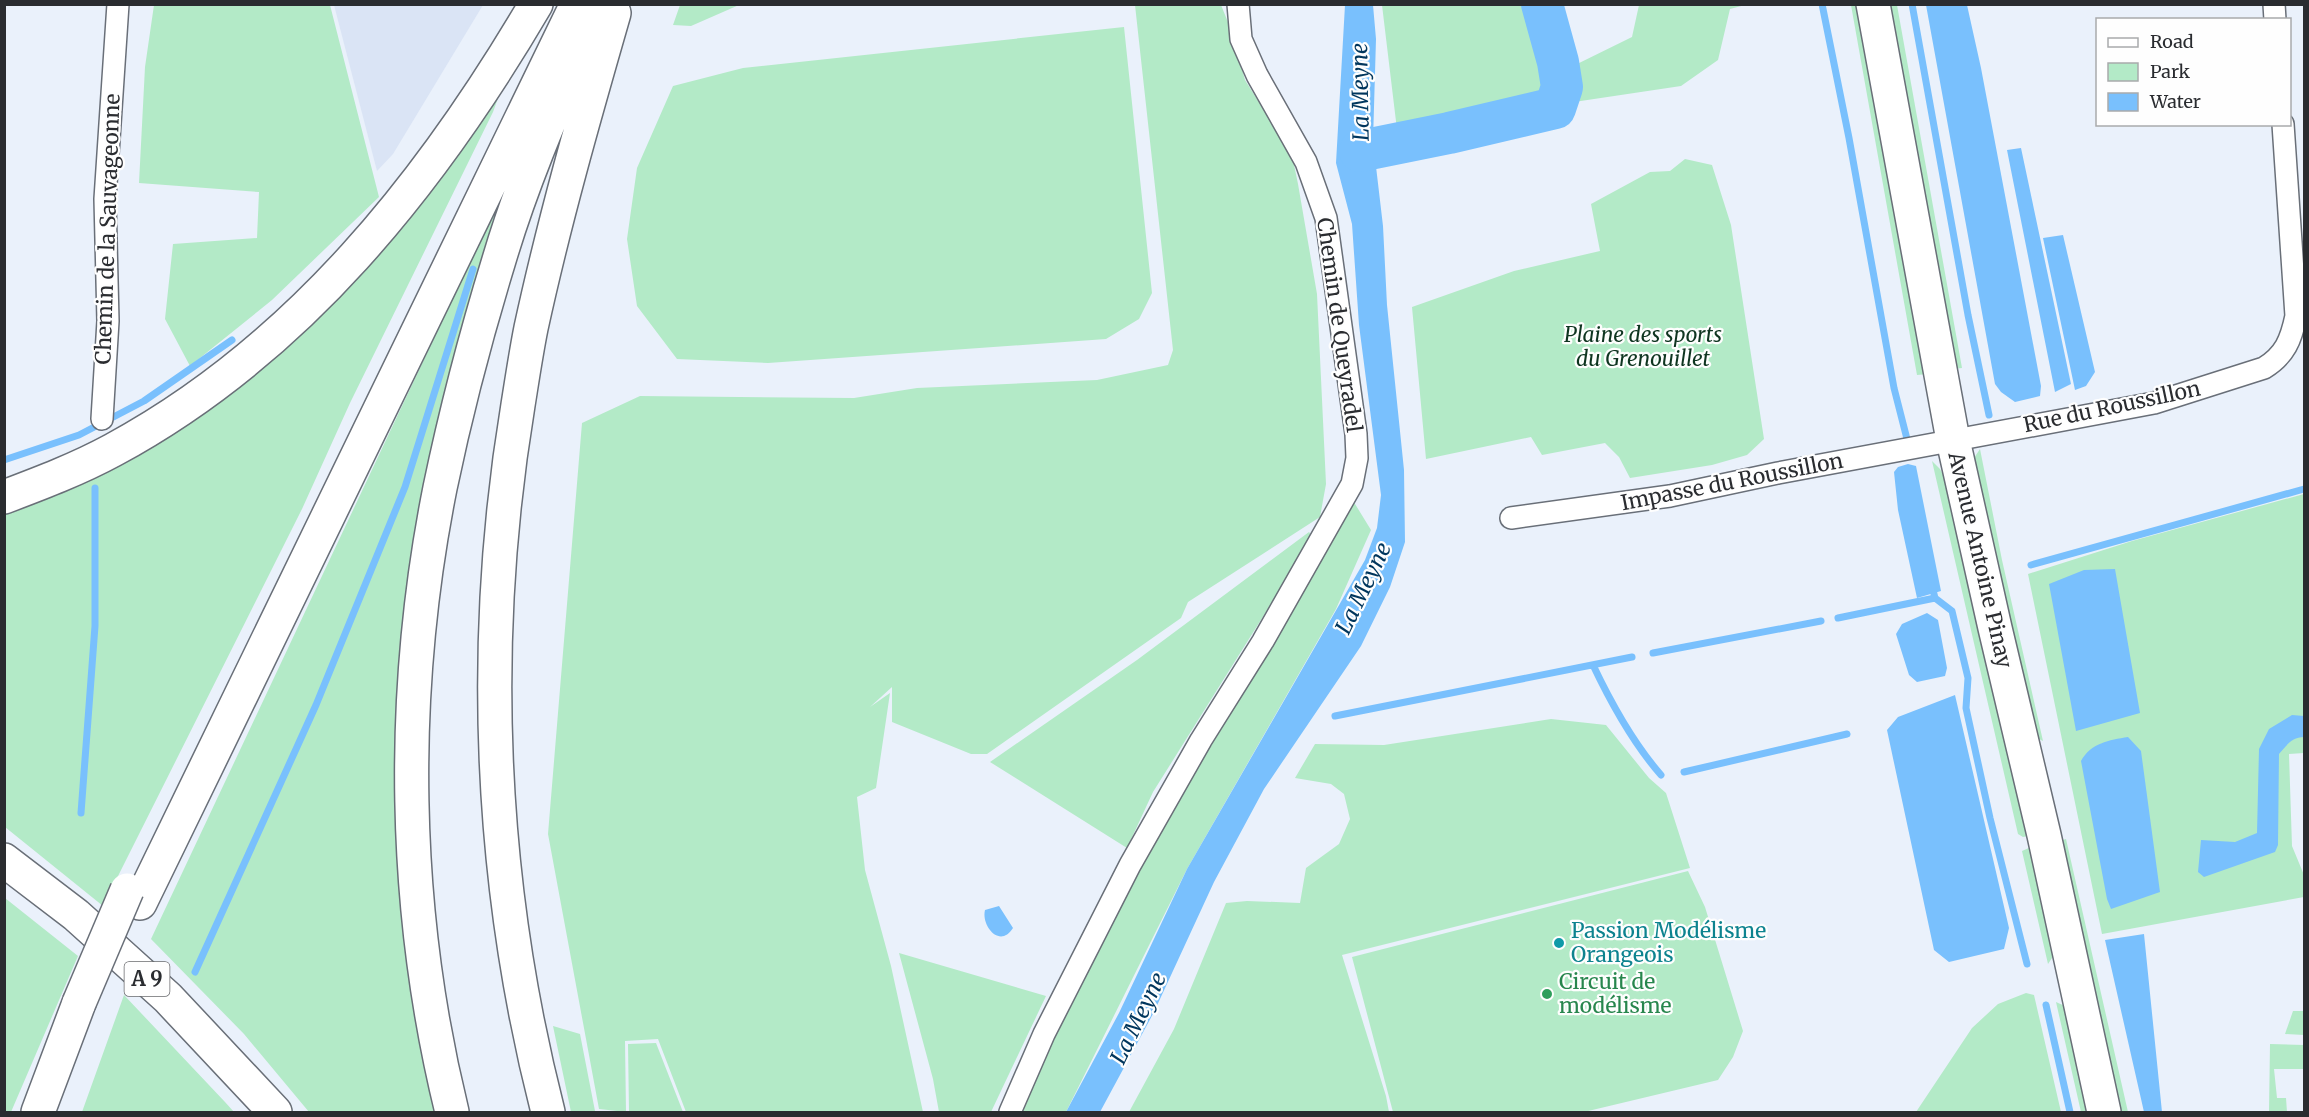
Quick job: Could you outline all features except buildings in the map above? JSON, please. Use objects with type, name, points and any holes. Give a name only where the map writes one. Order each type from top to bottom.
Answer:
[{"type":"main road","points":[[4,497],[57,477],[112,451],[147,431],[220,382],[304,310],[372,237],[436,159],[498,69],[536,4]]},
{"type":"main road","points":[[53,1113],[85,1007],[133,896],[395,339],[561,4]]},
{"type":"main road","points":[[133,896],[577,4]]},
{"type":"main road","points":[[452,1113],[430,1012],[417,895],[412,759],[415,680],[422,607],[440,488],[461,398],[499,259],[540,142],[599,4]]},
{"type":"main road","points":[[548,1113],[537,1070],[517,965],[504,872],[496,763],[494,676],[498,562],[510,453],[531,330],[561,204],[617,4]]},
{"type":"main road","name":"Avenue Antoine Pinay","points":[[1873,4],[1953,440],[2044,835],[2104,1113]]},
{"type":"main road","name":"A 9","points":[[4,860],[76,915],[168,998],[275,1113]]},
{"type":"main road","points":[[29,1113],[67,1034],[85,1007]]},
{"type":"main road","points":[[38,1113],[67,1034]]},
{"type":"street","name":"Chemin de la Sauvageonne","points":[[102,419],[108,321],[105,199],[118,4]]},
{"type":"street","name":"Chemin de Queyradel","points":[[1010,1113],[1044,1034],[1130,865],[1201,740],[1269,631],[1352,484],[1357,458],[1356,434],[1326,218],[1306,162],[1257,75],[1241,39],[1238,4]]},
{"type":"street","name":"Rue du Roussillon","points":[[1953,440],[2156,402],[2234,379],[2264,368],[2278,359],[2293,333],[2296,316],[2283,126]]},
{"type":"street","name":"Impasse du Roussillon","points":[[1511,518],[1670,496],[1953,440]]},
{"type":"shaded area","points":[[334,5],[483,5],[393,154],[377,171]]},
{"type":"green space","points":[[680,4],[749,5],[739,5],[691,26],[673,25]]},
{"type":"green space","points":[[154,5],[330,5],[379,197],[272,300],[190,366],[165,319],[173,244],[257,238],[259,192],[139,183],[145,67]]},
{"type":"green space","points":[[1135,5],[1221,5],[1232,32],[1245,80],[1292,155],[1317,294],[1326,484],[1320,517],[1188,602],[1181,618],[987,754],[971,754],[892,722],[892,687],[870,707],[890,693],[876,788],[857,797],[865,870],[891,966],[923,1112],[686,1112],[658,1039],[625,1041],[626,1112],[599,1109],[548,834],[582,423],[640,396],[854,398],[917,388],[1097,380],[1168,365],[1173,350]]},
{"type":"green space","points":[[1382,5],[1529,5],[1532,21],[1557,83],[1551,104],[1398,138]]},
{"type":"green space","points":[[1639,5],[1745,5],[1730,9],[1718,60],[1681,86],[1574,102],[1571,67],[1632,37]]},
{"type":"green space","points":[[1851,5],[1861,5],[1928,374],[1917,375]]},
{"type":"green space","points":[[1887,5],[1897,5],[1962,368],[1952,369]]},
{"type":"green space","points":[[1124,27],[1152,293],[1139,319],[1106,339],[768,363],[677,359],[637,306],[627,239],[637,168],[673,86],[743,68]]},
{"type":"green space","points":[[505,79],[493,112],[350,403],[302,509],[103,906],[5,827],[5,507],[165,432]]},
{"type":"green space","name":"Plaine des sports du Grenouillet","points":[[1685,159],[1712,165],[1731,225],[1764,439],[1747,455],[1712,465],[1630,478],[1619,457],[1605,443],[1542,455],[1531,437],[1426,459],[1412,307],[1514,271],[1600,251],[1591,204],[1650,172],[1670,171]]},
{"type":"green space","points":[[516,164],[403,692],[409,978],[442,1112],[309,1112],[244,1034],[151,939]]},
{"type":"green space","points":[[1980,449],[2002,560],[2043,741],[2037,738],[1973,466],[1974,458]]},
{"type":"green space","points":[[1932,461],[1940,469],[1948,484],[2028,836],[2023,837],[2018,834]]},
{"type":"green space","points":[[2304,494],[2304,753],[2289,754],[2292,846],[2304,875],[2304,897],[2102,934],[2028,574],[2132,541]]},
{"type":"green space","points":[[1352,499],[1371,530],[1336,609],[1187,869],[1066,1112],[1019,1112],[1131,879]]},
{"type":"green space","points":[[1309,532],[1313,537],[1153,792],[1127,848],[990,762],[1137,660]]},
{"type":"green space","points":[[1551,719],[1606,725],[1649,778],[1666,793],[1690,868],[1342,955],[1389,1112],[1129,1112],[1174,1029],[1226,903],[1247,901],[1300,903],[1306,868],[1339,844],[1350,819],[1344,794],[1331,784],[1295,778],[1315,744],[1384,745]]},
{"type":"green space","points":[[2066,839],[2128,1112],[2117,1112],[2056,842]]},
{"type":"green space","points":[[2031,847],[2054,955],[2048,964],[2022,851]]},
{"type":"green space","name":"Circuit de modélisme","points":[[1688,871],[1705,907],[1743,1031],[1733,1057],[1718,1080],[1584,1112],[1393,1112],[1352,957]]},
{"type":"green space","points":[[5,898],[78,956],[11,1112],[4,1112]]},
{"type":"green space","points":[[899,953],[1046,996],[991,1112],[939,1112],[933,1079]]},
{"type":"green space","points":[[2026,993],[2034,995],[2061,1112],[1916,1112],[1972,1028],[1998,1004]]},
{"type":"green space","points":[[124,995],[225,1102],[234,1112],[82,1112]]},
{"type":"green space","points":[[2056,1002],[2067,1007],[2091,1112],[2081,1112]]},
{"type":"green space","points":[[2293,1011],[2304,1011],[2304,1035],[2285,1034]]},
{"type":"green space","points":[[553,1026],[580,1034],[595,1111],[605,1112],[571,1112]]},
{"type":"green space","points":[[656,1043],[683,1112],[629,1112],[628,1044]]},
{"type":"green space","points":[[2270,1044],[2304,1045],[2304,1069],[2274,1069],[2277,1098],[2286,1098],[2287,1112],[2269,1112]]},
{"type":"water","name":"La Meyne","points":[[1345,5],[1373,5],[1376,39],[1373,141],[1383,226],[1387,305],[1404,470],[1405,542],[1390,587],[1361,646],[1264,789],[1214,882],[1154,1012],[1100,1112],[1066,1112],[1119,1013],[1187,869],[1365,560],[1377,528],[1381,495],[1359,325],[1352,224],[1336,163]]},
{"type":"water","points":[[1926,5],[1967,5],[2041,386],[2040,396],[2015,402],[2001,392],[1995,384]]},
{"type":"water","points":[[2021,148],[2071,384],[2055,392],[2007,150]]},
{"type":"water","points":[[2063,235],[2095,372],[2086,386],[2075,390],[2043,238]]},
{"type":"water","points":[[1908,464],[1916,466],[1941,591],[1917,598],[1898,510],[1894,472],[1898,467]]},
{"type":"water","points":[[2115,569],[2140,713],[2076,731],[2049,584],[2084,570]]},
{"type":"water","points":[[1927,613],[1938,620],[1947,668],[1945,676],[1917,682],[1909,675],[1896,634],[1902,624]]},
{"type":"water","points":[[1955,695],[2009,928],[2004,949],[1949,962],[1934,950],[1887,730],[1898,717]]},
{"type":"water","points":[[2292,715],[2304,716],[2304,737],[2293,740],[2279,754],[2278,845],[2275,852],[2204,877],[2198,872],[2201,840],[2235,842],[2257,833],[2259,749],[2269,729]]},
{"type":"water","points":[[2128,737],[2141,751],[2160,892],[2111,909],[2107,899],[2081,761],[2095,746]]},
{"type":"water","points":[[999,906],[1013,928],[1003,936],[993,933],[986,923],[985,916],[985,910]]},
{"type":"water","points":[[2144,934],[2162,1112],[2144,1112],[2105,940]]},
{"type":"waterway","name":"La Meyne","points":[[1360,151],[1555,108],[1562,87],[1558,62],[1542,4]]},
{"type":"waterway","points":[[1822,4],[1849,138],[1894,388],[1907,439]]},
{"type":"waterway","points":[[1912,4],[1968,315],[1989,415]]},
{"type":"waterway","points":[[195,972],[316,705],[405,487],[473,269]]},
{"type":"waterway","points":[[4,460],[79,435],[144,401],[232,340]]},
{"type":"waterway","points":[[81,813],[95,626],[95,488]]},
{"type":"waterway","points":[[2031,565],[2304,489]]},
{"type":"waterway","points":[[1932,586],[1935,598],[1952,611],[1968,678],[1966,708],[1990,818],[2027,964]]},
{"type":"waterway","points":[[1838,618],[1935,598]]},
{"type":"waterway","points":[[1653,653],[1821,621]]},
{"type":"waterway","points":[[1335,716],[1632,657]]},
{"type":"waterway","points":[[1593,665],[1623,722],[1661,775]]},
{"type":"waterway","points":[[1684,772],[1847,734]]},
{"type":"waterway","points":[[2046,1005],[2070,1112]]},
{"type":"place","name":"Passion Modélisme Orangeois","points":[[1559,943]]},
{"type":"place","name":"Circuit de modélisme","points":[[1547,994]]}]
